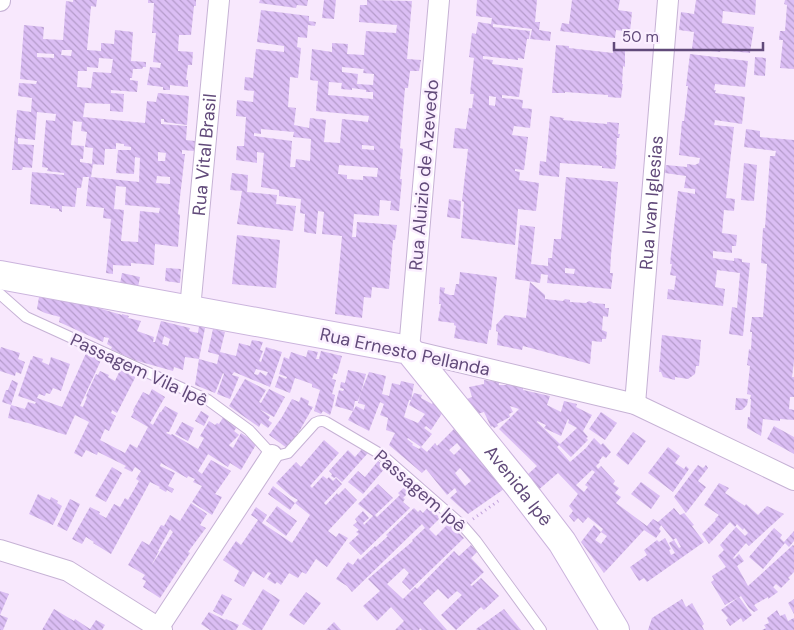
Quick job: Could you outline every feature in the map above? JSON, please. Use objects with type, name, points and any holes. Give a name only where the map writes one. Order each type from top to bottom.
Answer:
[{"type":"main road","name":"Rua Ernesto Pellanda","points":[[0,274],[409,350]]},
{"type":"main road","name":"Avenida Ipê","points":[[409,350],[562,542],[615,630]]},
{"type":"street","name":"Rua Vital Brasil","points":[[190,309],[219,0]]},
{"type":"street","name":"Rua Aluizio de Azevedo","points":[[409,350],[439,0]]},
{"type":"street","name":"Rua Ivan Iglesias","points":[[634,404],[668,0]]},
{"type":"street","name":"Rua Ernesto Pellanda","points":[[409,350],[634,404],[794,480]]},
{"type":"street","points":[[0,550],[68,571],[159,629],[272,455]]},
{"type":"lane","name":"Passagem Vila Ipê","points":[[0,294],[26,317],[208,400],[249,430],[272,455]]},
{"type":"lane","name":"Passagem Ipê","points":[[272,455],[288,453],[315,423],[322,420],[382,455],[463,526],[541,630]]},
{"type":"path","points":[[463,526],[519,486]]},
{"type":"building","points":[[73,0],[97,0],[96,7],[91,6],[87,50],[101,51],[101,43],[114,44],[115,30],[133,32],[131,61],[146,62],[146,67],[133,69],[132,78],[130,78],[130,80],[138,81],[137,92],[111,90],[111,93],[124,94],[123,112],[110,111],[110,104],[85,103],[83,117],[145,123],[147,101],[156,102],[158,93],[189,96],[187,125],[164,122],[164,119],[161,119],[161,124],[187,126],[186,140],[195,141],[194,151],[182,150],[182,154],[185,154],[178,214],[180,215],[178,247],[155,244],[154,265],[131,263],[131,266],[113,265],[113,274],[106,273],[111,219],[103,218],[104,208],[86,206],[89,177],[83,177],[81,188],[77,188],[75,207],[62,206],[62,212],[59,209],[50,208],[50,206],[30,204],[32,172],[64,175],[64,173],[47,171],[48,168],[42,167],[46,120],[55,121],[56,114],[37,112],[35,140],[18,138],[18,144],[34,145],[32,168],[23,167],[22,170],[12,170],[17,110],[31,112],[32,98],[18,96],[19,83],[36,84],[37,81],[20,79],[24,25],[44,27],[43,39],[63,40],[66,1],[73,2]],"holes":[[[62,50],[72,50],[71,56],[61,55]],[[37,53],[54,54],[54,58],[37,57]],[[99,58],[113,59],[111,73],[93,72],[91,88],[77,87],[78,71],[87,71],[87,67],[98,68]],[[73,121],[82,122],[81,131],[87,132],[85,147],[93,148],[92,164],[80,162],[80,159],[83,159],[84,146],[71,145]],[[116,143],[131,147],[131,150],[118,150],[116,173],[134,174],[135,157],[140,158],[139,182],[91,177],[93,164],[104,165],[105,149],[116,149]],[[158,152],[166,153],[165,161],[158,161]],[[157,176],[170,177],[170,184],[156,183]],[[116,186],[126,187],[125,205],[160,208],[159,213],[140,211],[138,242],[121,241],[124,210],[114,209]]]},
{"type":"building","points":[[148,0],[196,0],[191,35],[179,35],[178,51],[193,52],[192,65],[188,65],[186,80],[188,80],[188,87],[170,85],[170,90],[163,90],[163,87],[147,85],[150,67],[160,68],[161,63],[153,62],[156,33],[152,33],[154,3],[148,3]]},
{"type":"building","points":[[260,0],[308,0],[307,6],[297,5],[296,8],[259,3]]},
{"type":"building","points":[[324,0],[336,0],[334,19],[322,18]]},
{"type":"building","points":[[367,0],[412,1],[407,59],[421,60],[419,71],[410,71],[408,88],[405,88],[400,148],[403,149],[399,211],[390,210],[391,201],[380,200],[379,216],[354,214],[352,237],[356,237],[357,222],[397,225],[395,240],[393,240],[389,289],[372,287],[371,298],[364,297],[362,318],[335,314],[342,236],[322,234],[324,212],[318,211],[316,234],[304,232],[305,214],[300,213],[301,199],[279,196],[279,190],[261,187],[264,153],[257,152],[257,163],[236,160],[237,146],[244,146],[246,117],[236,116],[237,100],[253,102],[254,91],[244,90],[245,77],[253,78],[256,49],[284,52],[284,46],[257,42],[261,10],[309,16],[309,21],[316,22],[315,26],[308,25],[307,38],[298,37],[297,47],[301,48],[298,78],[290,77],[288,107],[296,108],[294,125],[309,128],[310,118],[326,120],[324,142],[340,143],[342,119],[368,122],[369,116],[316,111],[318,81],[310,80],[312,49],[332,52],[332,43],[348,44],[347,54],[364,55],[366,31],[396,33],[397,25],[359,22],[360,5],[367,5]],"holes":[[[342,67],[364,69],[363,73],[374,74],[373,85],[357,84],[358,74],[342,72]],[[329,82],[342,83],[341,89],[352,90],[352,88],[373,92],[373,99],[328,95]],[[261,129],[294,132],[293,137],[311,139],[310,161],[296,159],[295,167],[290,167],[292,141],[254,136],[254,133],[261,134]],[[362,145],[374,146],[374,150],[362,149]],[[339,165],[378,168],[377,177],[363,176],[363,180],[347,179],[347,175],[338,174]]]},
{"type":"building","points":[[477,0],[537,0],[535,22],[540,22],[539,30],[551,32],[550,41],[530,39],[532,29],[493,24],[493,27],[530,31],[524,59],[483,56],[483,59],[493,60],[492,64],[523,68],[519,97],[502,95],[502,98],[523,100],[522,108],[532,109],[530,128],[514,126],[512,135],[528,137],[524,170],[515,169],[515,171],[520,172],[519,180],[539,183],[536,211],[518,209],[515,245],[461,238],[464,202],[462,201],[468,149],[453,148],[455,128],[466,129],[469,108],[472,108],[474,94],[470,94],[474,58],[469,57],[472,33],[476,34],[478,22],[491,24],[492,18],[476,16]],"holes":[[[489,96],[496,97],[495,106],[489,105]]]},
{"type":"building","points":[[572,0],[620,0],[618,10],[632,12],[630,32],[616,30],[615,38],[560,31],[562,23],[569,24]]},
{"type":"building","points":[[696,0],[756,0],[755,15],[723,11],[722,23],[754,27],[750,53],[692,49],[694,32],[679,30],[681,12],[694,14]]},
{"type":"building","points":[[785,0],[794,0],[794,69],[780,68],[783,40],[779,40],[780,31],[785,31],[787,5],[784,4]]},
{"type":"building","points":[[556,45],[613,53],[613,50],[625,51],[621,98],[608,97],[608,95],[552,93]]},
{"type":"building","points":[[690,54],[748,61],[745,87],[715,84],[714,90],[716,90],[715,93],[745,97],[742,124],[715,120],[714,125],[734,127],[726,198],[735,199],[734,211],[724,210],[722,233],[737,235],[736,246],[732,246],[732,253],[713,251],[713,258],[734,261],[734,258],[742,259],[742,262],[750,263],[743,336],[729,334],[732,307],[737,308],[740,273],[717,270],[715,287],[725,289],[723,306],[667,299],[668,289],[674,290],[676,276],[670,275],[672,264],[670,264],[678,191],[695,194],[695,189],[684,188],[686,176],[665,173],[666,165],[687,167],[687,164],[695,165],[699,163],[700,158],[679,155]]},
{"type":"building","points":[[755,57],[766,58],[765,76],[754,75]]},
{"type":"building","points":[[550,116],[564,118],[563,120],[607,124],[607,122],[619,123],[618,134],[620,134],[619,138],[617,138],[615,169],[602,168],[602,166],[560,163],[559,177],[539,175],[540,161],[546,162]]},
{"type":"building","points":[[746,129],[760,131],[760,137],[794,140],[794,361],[792,377],[794,377],[794,397],[790,397],[789,409],[794,410],[794,420],[763,419],[761,436],[747,428],[748,417],[750,417],[751,395],[747,394],[750,366],[747,365],[749,349],[751,350],[752,332],[750,332],[752,317],[763,317],[767,264],[761,263],[763,228],[765,228],[770,156],[775,156],[776,151],[744,147]]},
{"type":"building","points":[[744,163],[757,165],[754,201],[741,200]]},
{"type":"building","points":[[232,173],[248,175],[247,192],[277,195],[276,204],[296,206],[293,231],[237,224],[242,191],[230,190]]},
{"type":"building","points":[[566,177],[618,182],[611,255],[610,273],[613,273],[611,289],[547,283],[548,275],[541,274],[540,283],[515,279],[520,225],[535,227],[531,264],[548,266],[548,258],[552,258],[554,239],[561,239]],"holes":[[[565,268],[575,269],[574,274],[565,273]]]},
{"type":"building","points":[[449,199],[461,201],[460,219],[447,217]]},
{"type":"building","points":[[237,235],[280,240],[276,288],[232,284]]},
{"type":"building","points":[[166,268],[181,269],[180,283],[165,281]]},
{"type":"building","points":[[460,272],[497,277],[491,330],[489,330],[487,344],[454,338],[456,326],[454,323],[438,321],[441,304],[439,304],[440,287],[445,288],[444,293],[454,295],[456,284],[459,284]]},
{"type":"building","points":[[122,273],[140,277],[138,287],[120,284]]},
{"type":"building","points":[[530,282],[545,295],[545,299],[563,301],[565,299],[570,300],[570,302],[586,303],[589,301],[605,304],[605,308],[609,308],[608,317],[603,316],[602,330],[607,332],[606,339],[602,339],[602,342],[592,341],[590,364],[523,346],[522,350],[497,345],[498,332],[496,331],[496,325],[505,315],[526,318]]},
{"type":"building","points":[[39,297],[91,306],[122,314],[129,316],[128,318],[141,321],[137,331],[154,337],[153,342],[155,342],[161,321],[190,328],[189,331],[198,333],[199,326],[205,328],[199,359],[185,357],[183,370],[174,367],[173,371],[134,360],[111,349],[112,347],[107,344],[109,338],[104,337],[103,342],[59,322],[60,317],[37,309]],"holes":[[[164,336],[170,339],[168,346],[162,344]]]},
{"type":"building","points":[[213,329],[225,332],[220,352],[236,356],[239,343],[250,346],[252,340],[263,342],[260,350],[263,351],[259,361],[261,362],[266,347],[282,352],[270,387],[234,372],[232,375],[239,377],[230,399],[217,394],[223,373],[215,393],[195,385],[199,359],[217,364],[219,355],[208,352]],"holes":[[[256,369],[268,372],[266,376],[260,372],[258,375],[254,374]]]},
{"type":"building","points":[[662,335],[701,340],[699,366],[696,366],[695,374],[688,379],[675,377],[675,380],[663,377],[661,372],[659,372]]},
{"type":"building","points":[[1,347],[20,353],[18,359],[25,362],[21,374],[16,372],[15,376],[0,371]]},
{"type":"building","points":[[308,350],[318,352],[316,359],[319,359],[321,351],[342,356],[337,374],[334,373],[332,379],[336,380],[332,394],[335,395],[330,415],[323,411],[321,414],[314,411],[320,390],[312,387],[312,384],[295,378],[290,393],[275,387],[279,376],[286,379],[287,377],[279,374],[284,357],[289,359],[291,352],[306,357]]},
{"type":"building","points":[[87,351],[102,358],[80,406],[83,407],[96,374],[98,375],[100,371],[109,375],[108,377],[115,381],[121,368],[136,376],[117,413],[112,410],[111,413],[116,416],[109,431],[105,429],[100,440],[125,453],[130,444],[137,448],[148,427],[131,417],[143,392],[149,395],[152,389],[165,397],[150,423],[153,425],[165,406],[178,413],[169,432],[166,433],[172,434],[198,449],[204,438],[200,436],[209,421],[215,425],[219,424],[224,416],[238,426],[234,431],[239,435],[230,446],[233,448],[241,433],[257,443],[241,470],[230,463],[228,467],[208,454],[198,471],[202,474],[211,460],[231,471],[215,494],[222,497],[212,515],[192,502],[202,486],[193,482],[195,479],[188,476],[187,478],[161,463],[160,466],[175,473],[168,486],[174,489],[172,493],[167,490],[166,492],[150,482],[111,554],[86,537],[82,544],[72,539],[90,507],[100,512],[99,514],[106,518],[114,504],[120,507],[125,498],[128,500],[139,481],[136,479],[141,471],[135,467],[132,472],[124,468],[126,466],[98,452],[97,455],[86,450],[82,457],[74,453],[89,422],[75,415],[66,435],[8,418],[11,405],[25,409],[28,402],[35,404],[36,402],[18,396],[33,356],[43,359],[42,362],[49,365],[51,357],[70,364],[61,391],[53,388],[50,394],[46,393],[45,396],[39,394],[37,398],[62,407]]},
{"type":"building","points":[[348,370],[366,374],[353,411],[335,406],[339,390],[343,391],[344,389],[340,388],[341,382],[345,383]]},
{"type":"building","points":[[369,372],[386,376],[382,394],[389,396],[392,383],[400,385],[401,381],[414,384],[411,400],[414,393],[422,395],[421,398],[432,404],[435,400],[443,412],[431,430],[426,426],[424,428],[432,434],[421,447],[427,452],[435,443],[437,446],[456,427],[479,454],[476,456],[483,465],[486,463],[504,489],[468,514],[450,498],[457,492],[455,488],[447,495],[426,469],[422,473],[389,445],[395,433],[386,430],[388,418],[380,415],[384,404],[380,402],[369,431],[348,420],[356,406],[364,410],[365,405],[358,403]],"holes":[[[409,400],[411,400],[409,405],[425,414],[418,423],[404,417]],[[407,439],[421,447],[419,449],[412,445]],[[457,443],[461,448],[454,455],[449,450]],[[460,468],[471,481],[465,486],[455,473]]]},
{"type":"building","points":[[245,379],[266,390],[259,402],[261,403],[269,389],[285,397],[274,417],[259,409],[270,417],[268,420],[272,423],[268,428],[261,423],[259,427],[229,406]]},
{"type":"building","points":[[12,380],[18,383],[11,405],[2,402]]},
{"type":"building","points":[[484,380],[499,382],[499,385],[506,385],[506,383],[523,387],[523,390],[550,396],[547,405],[561,412],[564,401],[577,404],[576,407],[592,415],[583,431],[588,440],[571,457],[559,445],[557,447],[570,462],[594,438],[601,445],[603,443],[611,452],[606,458],[603,456],[596,466],[598,469],[601,466],[615,481],[613,484],[619,488],[615,493],[621,497],[616,503],[647,526],[653,519],[658,522],[674,508],[680,515],[684,513],[704,542],[647,582],[644,578],[639,581],[630,567],[647,555],[644,550],[657,540],[659,542],[665,538],[671,549],[669,550],[671,555],[675,553],[669,543],[674,540],[679,548],[681,547],[676,538],[673,540],[661,525],[659,529],[661,531],[656,538],[644,530],[604,573],[581,542],[594,525],[601,532],[603,529],[588,517],[583,523],[578,518],[574,522],[569,516],[573,511],[569,506],[578,494],[558,473],[536,492],[526,476],[537,466],[499,429],[519,409],[510,406],[513,412],[509,414],[510,417],[497,424],[498,426],[491,427],[484,412],[477,414],[467,399],[472,397],[469,387],[484,384]],"holes":[[[568,419],[568,423],[577,428],[560,444],[537,422],[537,421],[546,425],[544,428],[561,436]],[[592,470],[595,472],[585,485],[588,487],[584,492],[576,485]],[[601,532],[607,536],[601,544],[595,540]]]},
{"type":"building","points":[[301,397],[309,401],[308,405],[313,407],[287,448],[269,435],[292,399],[299,402]]},
{"type":"building","points":[[736,398],[748,399],[747,405],[742,410],[735,410]]},
{"type":"building","points":[[201,411],[209,416],[204,426],[195,421]]},
{"type":"building","points":[[601,412],[617,423],[605,440],[589,429]]},
{"type":"building","points":[[182,422],[194,428],[188,441],[175,434]]},
{"type":"building","points":[[774,426],[794,437],[794,454],[767,439]]},
{"type":"building","points":[[633,432],[646,441],[628,465],[616,455]]},
{"type":"building","points":[[324,440],[339,453],[310,486],[312,488],[323,476],[327,479],[329,477],[333,481],[336,478],[342,484],[324,503],[326,505],[337,493],[338,495],[345,488],[357,500],[328,531],[336,537],[339,533],[348,538],[327,567],[316,559],[306,574],[302,572],[298,578],[289,573],[281,585],[267,579],[271,573],[268,572],[264,578],[253,571],[244,587],[234,581],[239,571],[223,560],[236,541],[241,545],[258,520],[251,515],[256,507],[267,515],[262,523],[292,543],[310,515],[295,503],[298,500],[276,483],[296,462],[301,467]]},
{"type":"building","points":[[668,447],[680,456],[675,463],[684,469],[686,466],[689,469],[673,492],[648,473]]},
{"type":"building","points":[[362,449],[368,453],[342,482],[336,477],[331,476],[332,474],[329,471],[348,450],[355,457]]},
{"type":"building","points":[[378,461],[386,467],[363,494],[348,482],[358,471],[365,477]]},
{"type":"building","points":[[698,465],[703,468],[706,465],[708,468],[698,481],[706,487],[686,513],[674,497]]},
{"type":"building","points":[[112,467],[122,473],[106,502],[95,496]]},
{"type":"building","points":[[641,482],[660,496],[651,509],[631,494]]},
{"type":"building","points":[[719,483],[729,488],[725,493],[745,506],[746,504],[758,515],[767,506],[784,514],[749,546],[746,543],[733,558],[739,554],[744,561],[737,566],[748,586],[794,546],[794,572],[788,578],[790,579],[781,588],[776,584],[773,587],[778,592],[754,605],[758,610],[754,612],[741,596],[725,605],[711,582],[714,580],[712,576],[726,567],[718,556],[724,550],[720,545],[736,527],[745,536],[748,533],[744,528],[743,530],[737,524],[735,527],[730,522],[709,544],[702,534],[719,515],[704,505]]},
{"type":"building","points":[[378,484],[393,498],[375,515],[377,517],[400,495],[398,493],[408,484],[413,488],[403,498],[405,499],[403,502],[410,508],[361,555],[349,543],[359,534],[356,532],[359,530],[353,525],[357,522],[355,519],[363,511],[369,518],[363,523],[364,525],[373,516],[358,504]]},
{"type":"building","points":[[273,486],[295,503],[290,510],[268,494]]},
{"type":"building","points":[[38,494],[50,500],[51,497],[62,506],[53,525],[29,514]]},
{"type":"building","points":[[70,499],[80,504],[67,531],[57,526]]},
{"type":"building","points":[[191,503],[207,514],[200,525],[206,528],[188,552],[190,553],[160,598],[143,587],[146,581],[142,579],[145,575],[128,565],[142,541],[149,545],[161,525],[164,526],[170,515],[180,521]],"holes":[[[170,529],[173,532],[151,566]]]},
{"type":"building","points":[[430,505],[440,518],[429,529],[436,536],[449,523],[464,538],[410,590],[402,582],[409,573],[404,568],[387,584],[403,599],[415,587],[417,589],[454,551],[459,556],[471,545],[477,552],[471,558],[484,572],[470,585],[472,586],[481,578],[499,596],[484,610],[481,607],[456,630],[441,615],[462,595],[457,591],[448,599],[438,589],[423,603],[447,630],[422,630],[420,628],[419,630],[395,630],[404,621],[391,607],[377,621],[363,606],[380,591],[368,579],[413,541],[425,528],[422,524],[352,592],[347,586],[336,579],[348,562],[353,565],[358,558],[360,560],[376,547],[414,508],[418,512],[420,510],[423,513]]},
{"type":"building","points":[[277,506],[297,521],[286,536],[266,521]]},
{"type":"building","points":[[774,528],[782,535],[780,538],[784,542],[794,531],[794,541],[789,547],[785,543],[763,569],[749,557]]},
{"type":"building","points":[[263,589],[280,600],[262,630],[252,630],[242,624]]},
{"type":"building","points":[[0,591],[9,594],[0,615]]},
{"type":"building","points":[[306,592],[321,603],[304,625],[289,615]]},
{"type":"building","points":[[222,594],[232,599],[222,616],[213,611]]},
{"type":"building","points":[[739,597],[752,615],[743,622],[741,618],[730,626],[726,620],[728,618],[721,610]]},
{"type":"building","points":[[682,599],[686,607],[692,603],[704,624],[702,626],[704,630],[648,630],[652,618]]},
{"type":"building","points":[[794,599],[794,614],[788,603]]},
{"type":"building","points":[[54,609],[90,629],[96,620],[105,625],[102,630],[42,630]]},
{"type":"building","points":[[504,609],[521,630],[476,629]]},
{"type":"building","points":[[777,610],[780,616],[785,614],[788,621],[794,618],[794,630],[762,630],[766,628],[764,625],[769,623],[767,618]]},
{"type":"building","points":[[209,612],[239,625],[236,630],[210,630],[201,624]]},
{"type":"building","points":[[0,615],[8,618],[3,630],[0,630]]},
{"type":"building","points":[[334,622],[341,630],[326,630]]}]
